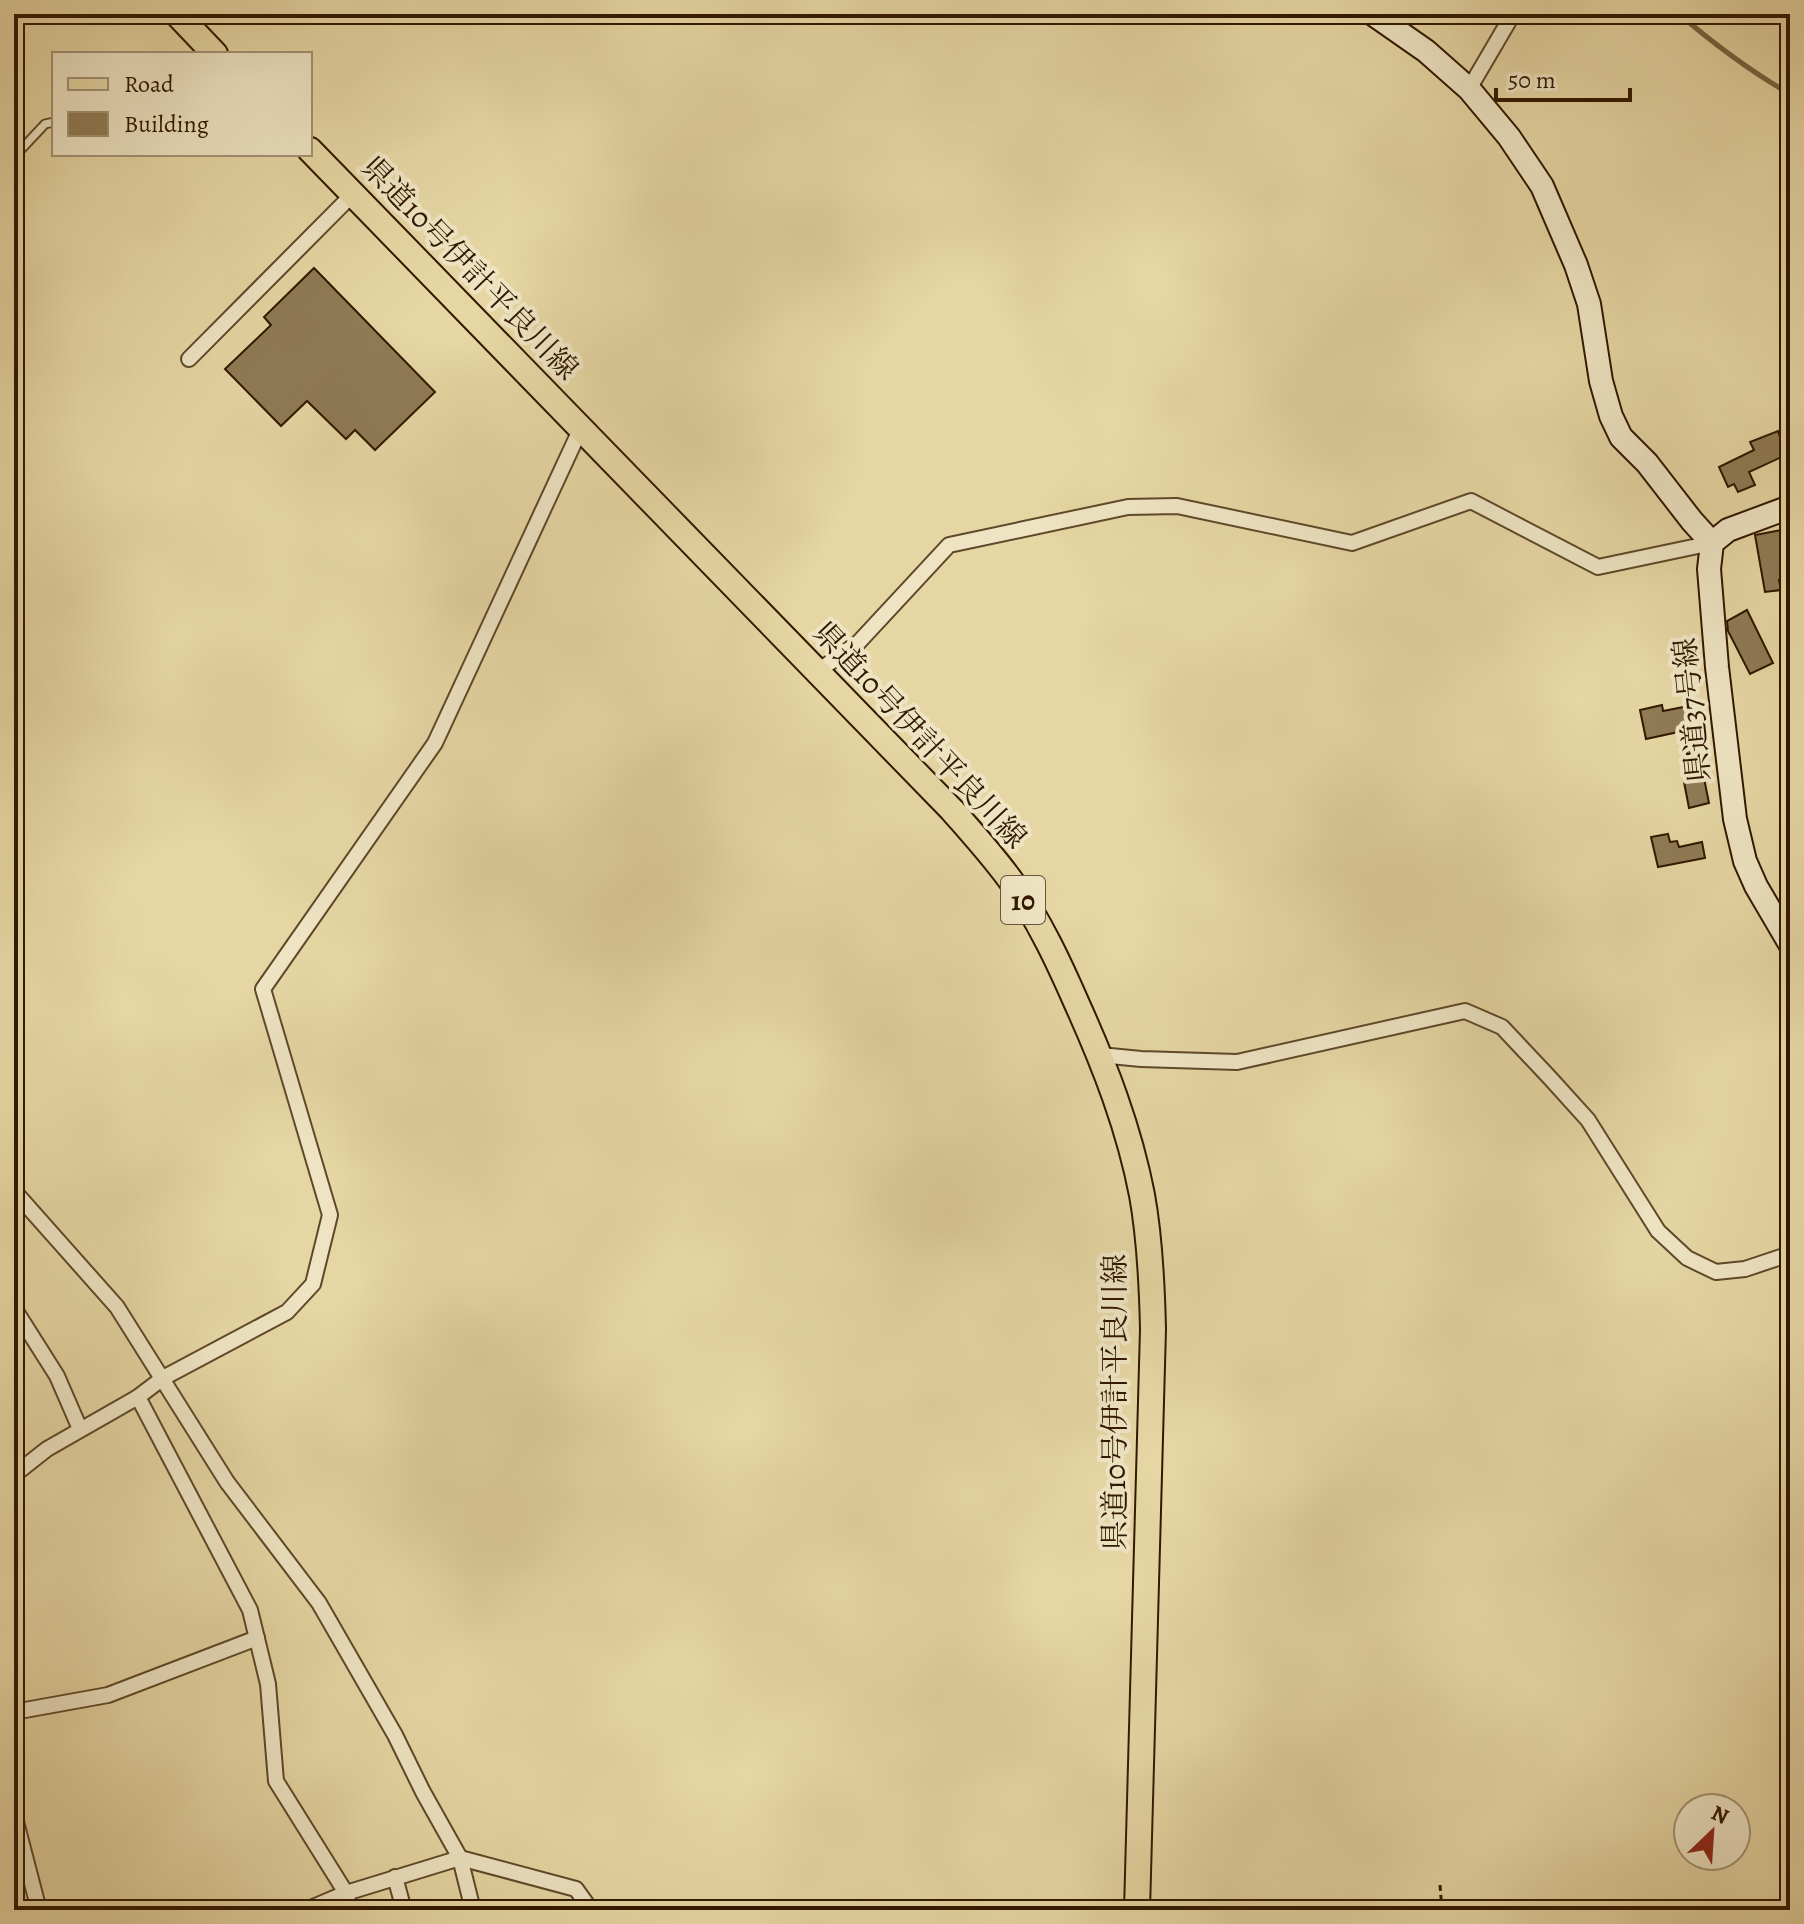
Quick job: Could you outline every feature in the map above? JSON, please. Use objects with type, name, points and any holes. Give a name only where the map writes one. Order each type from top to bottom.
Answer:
[{"type":"main road","points":[[177,14],[213,52]]},
{"type":"main road","name":"県道10号伊計平良川線","points":[[312,152],[952,810],[1015,886],[1039,923],[1062,969],[1124,1119],[1142,1196],[1151,1264],[1153,1329],[1137,1910]]},
{"type":"street","points":[[1373,14],[1426,51],[1469,89],[1509,137],[1542,186],[1589,304],[1601,381],[1611,416],[1621,437],[1647,463],[1712,543]]},
{"type":"street","points":[[1469,89],[1513,14]]},
{"type":"street","points":[[189,359],[353,194]]},
{"type":"street","points":[[14,1475],[47,1449],[138,1397],[163,1378],[287,1312],[313,1284],[330,1215],[263,989],[435,743],[581,428]]},
{"type":"street","points":[[818,671],[858,643],[949,545],[1128,507],[1177,506],[1352,543],[1471,501],[1598,567],[1712,543],[1728,530],[1790,507]]},
{"type":"street","name":"県道37号線","points":[[1712,543],[1709,569],[1711,597],[1735,819],[1745,861],[1790,944]]},
{"type":"street","points":[[1100,1055],[1237,1062],[1465,1011],[1502,1027],[1588,1120],[1658,1231],[1687,1258],[1716,1272],[1745,1269],[1781,1257],[1790,1259]]},
{"type":"street","points":[[14,1191],[117,1307],[227,1482],[319,1603],[395,1735],[460,1858],[473,1910]]},
{"type":"street","points":[[14,1308],[57,1376],[80,1429]]},
{"type":"street","points":[[138,1397],[250,1610],[268,1684],[276,1781],[346,1893],[350,1910]]},
{"type":"street","points":[[14,1712],[108,1695],[257,1638]]},
{"type":"street","points":[[14,1814],[39,1910]]},
{"type":"street","points":[[306,1910],[346,1893],[460,1858],[576,1889],[591,1910]]},
{"type":"street","points":[[395,1877],[404,1910]]},
{"type":"lane","points":[[14,157],[45,124],[52,122]]},
{"type":"path","points":[[1440,1885],[1442,1910]]},
{"type":"building","points":[[314,268],[435,392],[375,450],[355,430],[346,439],[307,401],[281,426],[225,369],[271,325],[264,317]]},
{"type":"building","points":[[1778,431],[1786,455],[1749,472],[1755,485],[1738,492],[1734,484],[1728,487],[1719,467],[1754,450],[1750,442]]},
{"type":"building","points":[[1786,529],[1790,578],[1779,580],[1781,590],[1765,592],[1755,535]]},
{"type":"building","points":[[1747,610],[1773,663],[1750,674],[1728,631],[1727,621]]},
{"type":"building","points":[[1662,705],[1663,711],[1694,705],[1702,747],[1687,755],[1683,731],[1646,739],[1640,710]]},
{"type":"building","points":[[1704,778],[1709,803],[1689,808],[1684,782]]},
{"type":"building","points":[[1668,834],[1670,842],[1677,841],[1679,847],[1702,842],[1705,858],[1658,867],[1651,837]]},
{"type":"waterway","points":[[1679,14],[1733,57],[1790,94]]}]
